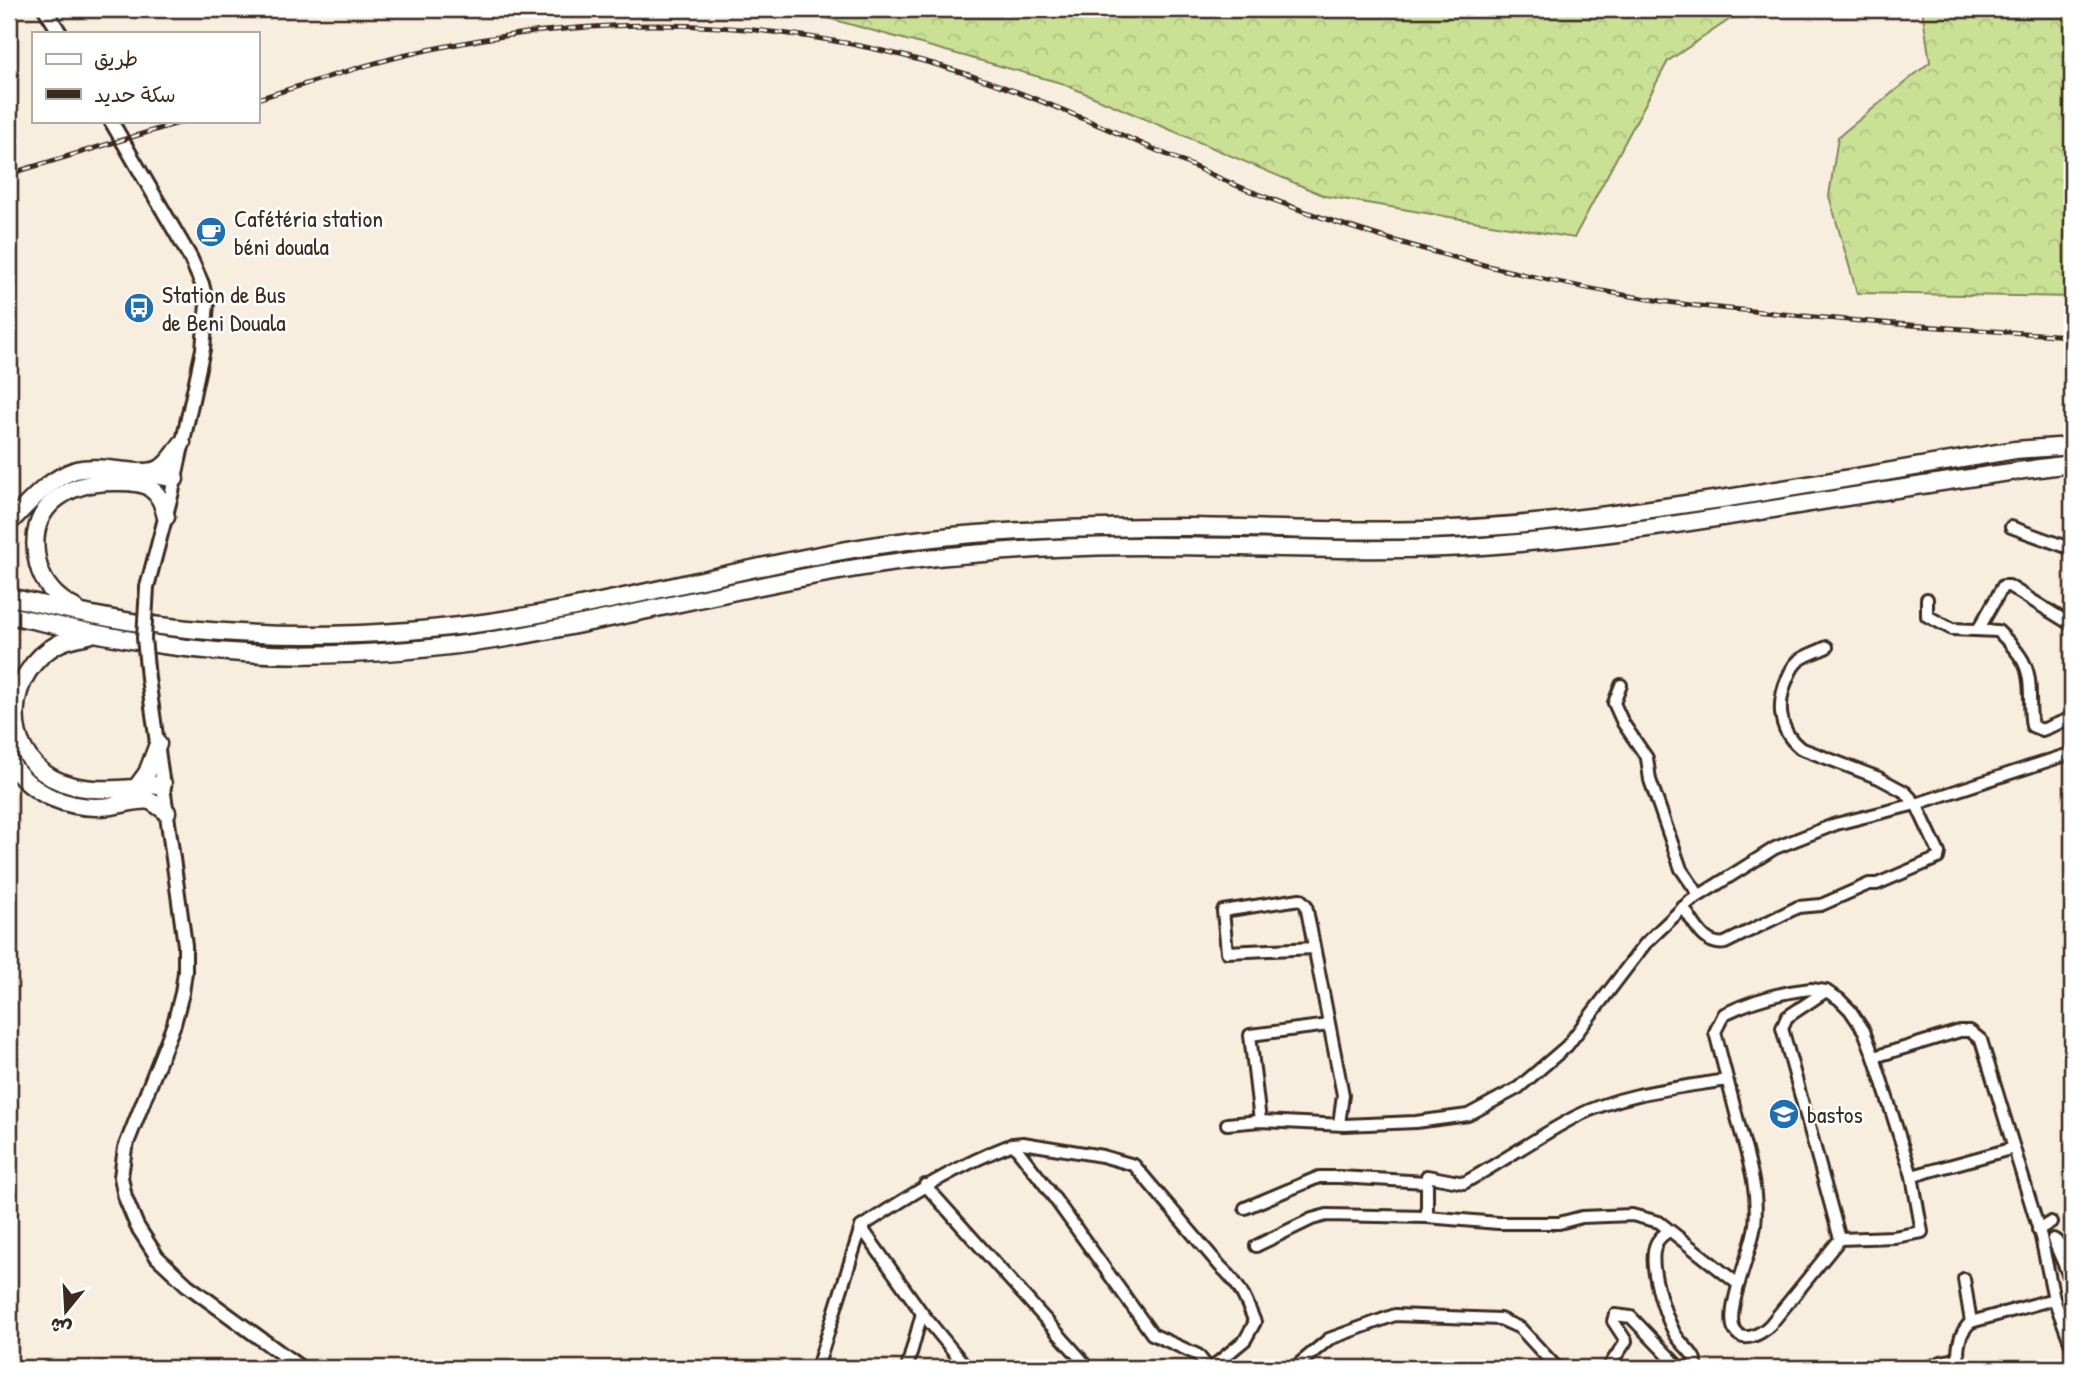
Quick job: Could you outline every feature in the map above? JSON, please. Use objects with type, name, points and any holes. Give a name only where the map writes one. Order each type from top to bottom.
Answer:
[{"type":"highway","points":[[86,614],[64,603],[54,594],[40,570],[34,543],[39,520],[45,509],[64,493],[85,484],[147,480],[182,443]]},
{"type":"highway","points":[[9,597],[163,627],[247,634],[338,635],[422,630],[536,615],[825,555],[932,538],[1062,530],[1181,527],[1374,531],[1454,529],[1547,522],[1622,514],[2015,450],[2072,446]]},
{"type":"highway","points":[[9,615],[93,634],[169,646],[274,654],[392,651],[503,638],[833,573],[926,559],[1087,547],[1403,550],[1482,546],[1602,535],[1888,489],[2072,464]]},
{"type":"highway","points":[[9,523],[56,479],[68,473],[94,467],[173,486]]},
{"type":"highway","points":[[147,480],[161,499],[166,517]]},
{"type":"highway","points":[[93,634],[60,643],[45,653],[26,672],[16,692],[13,710],[16,732],[23,749],[38,768],[53,779],[77,788],[102,791],[136,788],[161,798]]},
{"type":"highway","points":[[136,788],[147,773],[158,744]]},
{"type":"highway","points":[[9,760],[26,782],[38,792],[73,805],[106,806],[161,798]]},
{"type":"main road","points":[[45,9],[59,32]]},
{"type":"main road","points":[[112,122],[190,257],[206,295],[207,318],[173,486],[148,587],[144,638],[158,744],[161,798],[185,945],[185,972],[174,1024],[125,1148],[121,1177],[125,1197],[137,1226],[157,1257],[187,1284],[301,1368]]},
{"type":"street","points":[[2011,527],[2072,549]]},
{"type":"street","points":[[1978,630],[2000,589],[2009,586],[2072,625]]},
{"type":"street","points":[[1927,599],[1927,616],[1952,629],[1998,631],[2025,664],[2032,726],[2042,730],[2072,718]]},
{"type":"street","points":[[1683,907],[1706,940],[1716,945],[1798,907],[1821,905],[1938,858],[1939,853],[1916,804],[1905,792],[1879,778],[1800,748],[1792,741],[1783,723],[1781,695],[1791,670],[1799,659],[1827,647]]},
{"type":"street","points":[[1622,685],[1614,703],[1623,723],[1647,758],[1650,780],[1681,869],[1699,895]]},
{"type":"street","points":[[1227,1124],[1260,1121],[1339,1124],[1416,1122],[1468,1115],[1518,1088],[1567,1046],[1645,944],[1683,907],[1775,848],[1836,824],[1916,804],[2072,753]]},
{"type":"street","points":[[1314,948],[1227,952],[1223,911],[1300,898],[1306,905],[1343,1095],[1339,1124]]},
{"type":"street","points":[[1797,990],[1826,991],[1839,999],[1858,1021],[1874,1057],[1912,1176],[1922,1232],[1894,1237],[1840,1239],[1770,1325],[1755,1336],[1745,1337],[1734,1329],[1731,1318],[1753,1236],[1754,1183],[1715,1032],[1724,1014],[1748,1003],[1797,990]]},
{"type":"street","points":[[1826,991],[1787,1017],[1782,1028],[1840,1239]]},
{"type":"street","points":[[1260,1121],[1250,1035],[1329,1025]]},
{"type":"street","points":[[1874,1057],[1961,1031],[1970,1031],[1981,1040],[2040,1234],[2054,1299],[2072,1347]]},
{"type":"street","points":[[1427,1217],[1427,1176],[1464,1183],[1577,1116],[1647,1093],[1727,1080]]},
{"type":"street","points":[[817,1368],[861,1227],[925,1185],[984,1155],[1013,1144],[1023,1143],[1102,1156],[1134,1166],[1244,1294],[1255,1322],[1245,1340],[1209,1368],[1198,1356],[1152,1334],[1013,1144]]},
{"type":"street","points":[[1912,1176],[2014,1148]]},
{"type":"street","points":[[1244,1208],[1319,1177],[1427,1182]]},
{"type":"street","points":[[925,1185],[1090,1368]]},
{"type":"street","points":[[1256,1246],[1312,1219],[1327,1215],[1427,1217],[1498,1223],[1559,1223],[1582,1217],[1632,1215],[1659,1222],[1738,1284]]},
{"type":"street","points":[[2040,1234],[2051,1222]]},
{"type":"street","points":[[861,1227],[922,1313],[967,1368]]},
{"type":"street","points":[[1669,1231],[1658,1239],[1653,1251],[1656,1278],[1675,1334],[1697,1359],[1697,1368]]},
{"type":"street","points":[[2040,1234],[2053,1239],[2072,1254]]},
{"type":"street","points":[[2053,1239],[2072,1283]]},
{"type":"street","points":[[1964,1279],[1972,1322]]},
{"type":"street","points":[[1930,1367],[1956,1365],[1963,1332],[1972,1322],[2054,1299]]},
{"type":"street","points":[[907,1368],[922,1313]]},
{"type":"street","points":[[1294,1368],[1329,1339],[1395,1315],[1500,1319],[1520,1328],[1557,1368]]},
{"type":"street","points":[[1608,1368],[1626,1341],[1613,1321],[1615,1315],[1624,1315],[1631,1317],[1682,1368]]},
{"type":"green space","points":[[795,9],[1745,9],[1668,61],[1574,238],[1325,196],[1061,83]]},
{"type":"green space","points":[[1922,9],[2072,9],[2072,297],[1857,293],[1829,196],[1838,137],[1930,62]]},
{"type":"railway","points":[[259,98],[399,57],[515,34],[584,27],[653,25],[723,27],[792,34],[927,62],[993,83],[1297,209],[1386,238],[1517,273],[1688,305],[2072,336]]},
{"type":"railway","points":[[9,174],[182,122]]},
{"type":"place","name":"Cafétéria station béni douala","points":[[211,232]]},
{"type":"place","name":"Station de Bus de Beni Douala","points":[[139,308]]},
{"type":"place","name":"bastos","points":[[1784,1114]]}]
